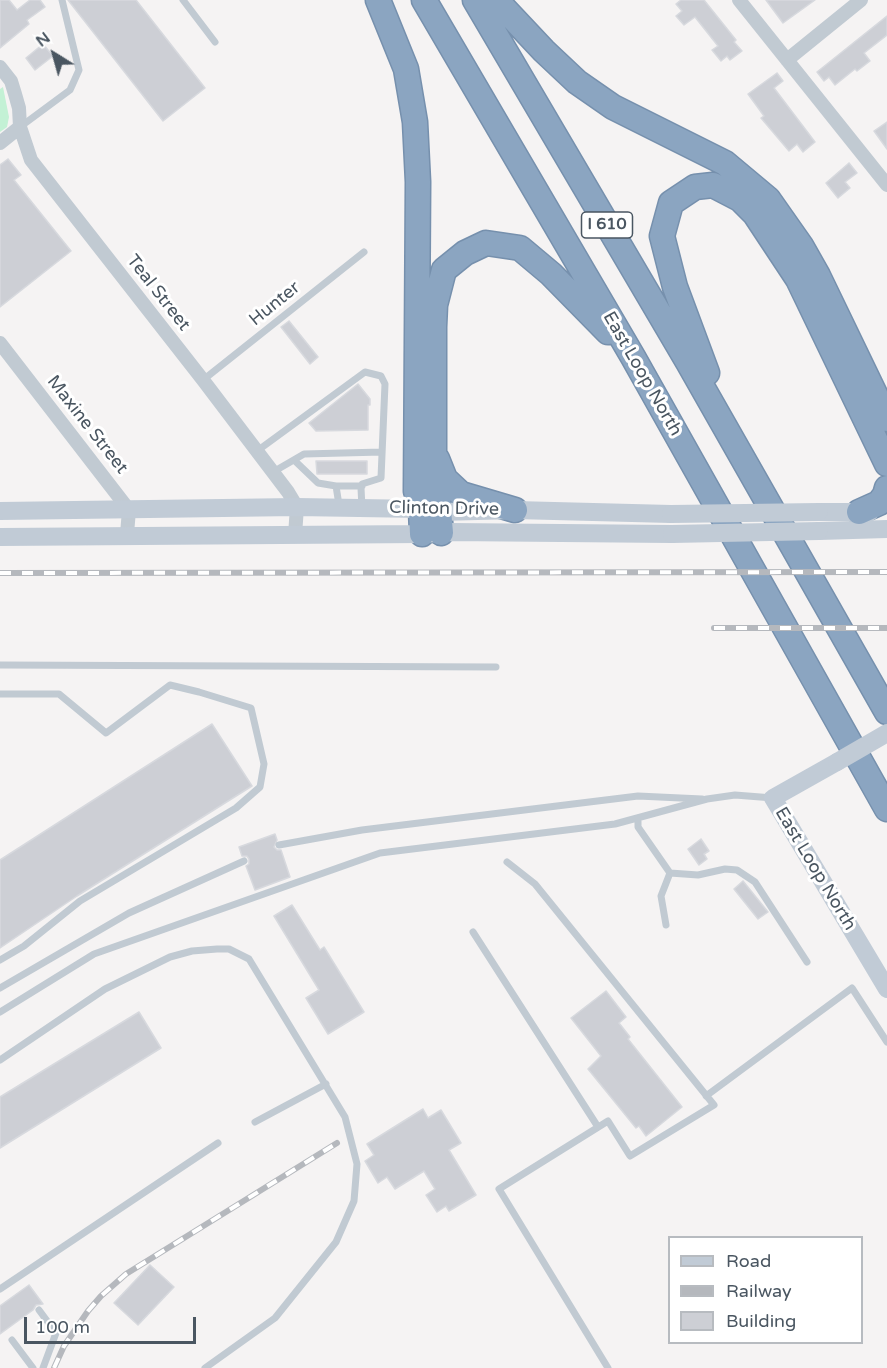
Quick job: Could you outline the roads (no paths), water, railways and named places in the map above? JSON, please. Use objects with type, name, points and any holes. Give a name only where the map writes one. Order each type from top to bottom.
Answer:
[{"type":"highway","points":[[378,0],[406,69],[415,122],[418,182],[416,491],[431,522]]},
{"type":"highway","name":"East Loop North","points":[[423,0],[633,357],[887,809]]},
{"type":"highway","name":"I 610","points":[[475,0],[688,362],[887,712]]},
{"type":"highway","points":[[496,0],[577,82],[613,107],[725,163],[768,199],[801,246],[818,276],[887,419]]},
{"type":"highway","points":[[737,451],[675,287],[662,236],[671,203],[695,187],[713,185],[740,199],[755,214],[777,245],[798,279],[887,464]]},
{"type":"highway","points":[[431,522],[435,306],[444,270],[465,253],[486,243],[520,248],[551,274],[633,357]]},
{"type":"highway","points":[[434,452],[445,479],[461,494],[515,510]]},
{"type":"highway","points":[[859,512],[879,503],[887,488]]},
{"type":"main road","name":"Clinton Drive","points":[[0,511],[297,507],[362,509],[431,522],[672,534],[887,529]]},
{"type":"main road","name":"Clinton Drive","points":[[0,537],[127,534],[295,535],[431,522],[515,510],[670,514],[887,511]]},
{"type":"main road","name":"East Loop North","points":[[887,734],[773,798],[887,989]]},
{"type":"street","points":[[739,0],[887,185]]},
{"type":"street","points":[[787,60],[861,0]]},
{"type":"street","name":"Teal Street","points":[[0,67],[10,81],[15,94],[19,108],[20,127],[31,160],[204,380],[297,507]]},
{"type":"street","points":[[0,143],[20,127]]},
{"type":"street","name":"Maxine Street","points":[[0,345],[129,510]]},
{"type":"street","points":[[295,535],[297,507]]},
{"type":"street","points":[[127,534],[129,510]]},
{"type":"lane","points":[[20,127],[70,90],[79,70],[62,0]]},
{"type":"lane","points":[[183,0],[215,42]]},
{"type":"lane","name":"Hunter","points":[[204,380],[364,252]]},
{"type":"lane","points":[[257,451],[365,372],[381,376],[385,384],[381,478],[362,486],[318,483],[294,460]]},
{"type":"lane","points":[[273,472],[304,454],[382,452]]},
{"type":"lane","points":[[336,486],[339,508]]},
{"type":"lane","points":[[362,486],[362,509]]},
{"type":"lane","points":[[0,665],[496,667]]},
{"type":"lane","points":[[0,694],[59,694],[106,733],[170,686],[199,692],[251,708],[264,764],[260,787],[236,808],[80,901],[24,946],[0,960]]},
{"type":"lane","points":[[0,1012],[94,954],[380,853],[615,824],[707,799],[735,795],[773,798]]},
{"type":"lane","points":[[279,845],[362,830],[638,796],[707,799]]},
{"type":"lane","points":[[638,818],[638,827],[670,873]]},
{"type":"lane","points":[[0,988],[129,913],[244,861]]},
{"type":"lane","points":[[507,862],[535,884],[714,1106],[630,1156],[608,1120],[499,1189],[608,1368]]},
{"type":"lane","points":[[670,873],[698,875],[725,869],[737,870],[745,874],[761,890],[807,962]]},
{"type":"lane","points":[[666,925],[661,897],[670,873]]},
{"type":"lane","points":[[473,932],[598,1127]]},
{"type":"lane","points":[[0,1060],[105,989],[170,957],[192,951],[229,949],[249,959],[345,1117],[357,1164],[354,1201],[336,1242],[275,1318],[205,1368]]},
{"type":"lane","points":[[706,1096],[852,988],[887,1042]]},
{"type":"lane","points":[[255,1122],[326,1084]]},
{"type":"lane","points":[[0,1289],[218,1143]]},
{"type":"lane","points":[[39,1310],[56,1333],[43,1368]]},
{"type":"lane","points":[[12,1340],[33,1368]]},
{"type":"railway","points":[[0,573],[887,572]]},
{"type":"railway","points":[[714,628],[887,628]]},
{"type":"railway","points":[[54,1368],[64,1346],[88,1311],[126,1274],[337,1143]]}]
